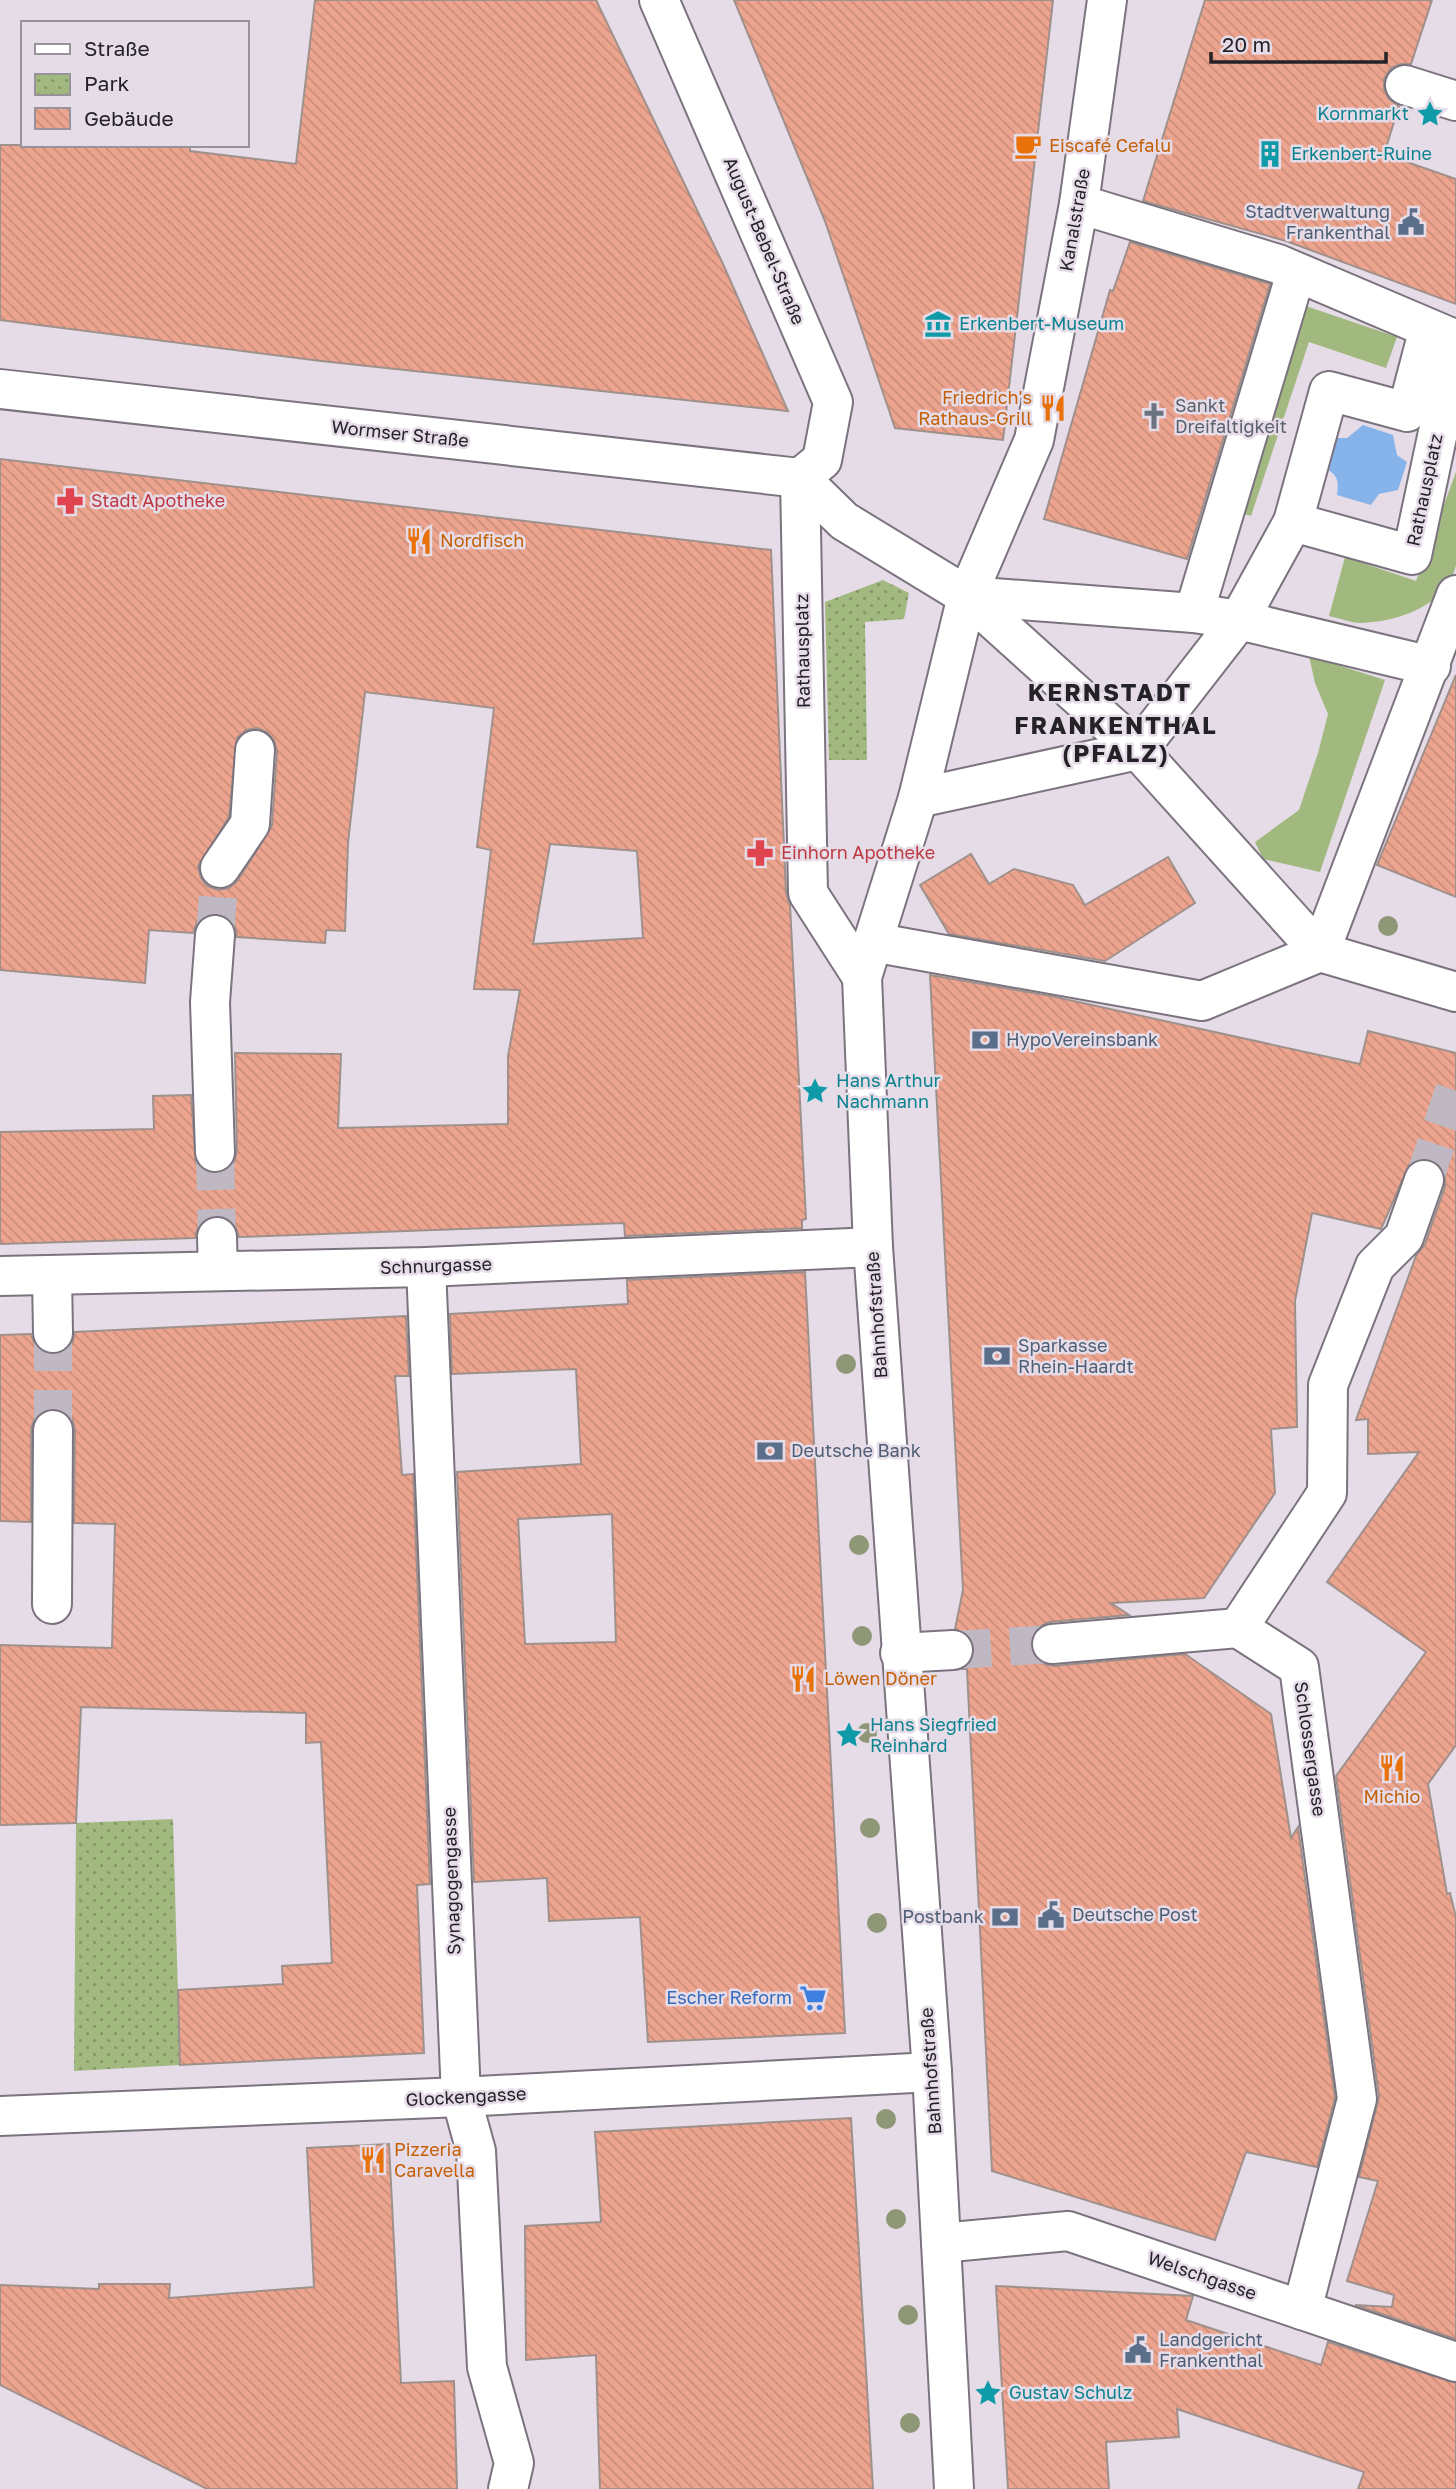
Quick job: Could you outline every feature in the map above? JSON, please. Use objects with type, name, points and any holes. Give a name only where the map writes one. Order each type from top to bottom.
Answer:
[{"type":"street","name":"August-Bebel-Straße","points":[[659,0],[833,402],[822,460],[800,478]]},
{"type":"street","name":"Kanalstraße","points":[[967,596],[1034,440],[1079,204],[1107,0]]},
{"type":"street","points":[[1405,85],[1456,101]]},
{"type":"street","points":[[1079,204],[1287,268],[1456,340]]},
{"type":"street","points":[[1194,613],[1287,268]]},
{"type":"street","points":[[918,798],[1138,750],[1239,620],[1293,522],[1329,391],[1407,412],[1427,332],[1456,340]]},
{"type":"street","name":"Rathausplatz","points":[[1293,522],[1412,555],[1456,348]]},
{"type":"street","name":"Wormser Straße","points":[[0,390],[800,478]]},
{"type":"street","points":[[800,478],[844,521],[967,596],[1138,750],[1327,954],[1456,992]]},
{"type":"street","name":"Rathausplatz","points":[[800,478],[808,893],[867,960]]},
{"type":"street","points":[[967,596],[918,798],[867,960],[1202,1000],[1327,954],[1456,595]]},
{"type":"street","points":[[967,596],[1194,613],[1239,620],[1431,666]]},
{"type":"street","points":[[220,868],[250,824],[255,750]]},
{"type":"street","points":[[215,935],[210,1002],[215,1152]]},
{"type":"street","name":"Bahnhofstraße","points":[[867,960],[873,1247],[932,2072],[954,2489]]},
{"type":"street","points":[[1052,1644],[1238,1628],[1327,1493],[1328,1385],[1375,1266],[1404,1237],[1423,1180]]},
{"type":"street","name":"Schnurgasse","points":[[0,1276],[52,1275],[217,1254],[426,1267],[873,1247]]},
{"type":"street","name":"Synagogengasse","points":[[426,1267],[461,2097],[476,2151],[487,2367],[514,2463],[508,2489]]},
{"type":"street","points":[[52,1275],[52,1333]]},
{"type":"street","points":[[52,1604],[53,1430]]},
{"type":"street","name":"Schlossergasse","points":[[1238,1628],[1299,1667],[1357,2099],[1302,2310]]},
{"type":"street","points":[[900,1653],[953,1650]]},
{"type":"street","name":"Glockengasse","points":[[0,2116],[461,2097],[932,2072]]},
{"type":"street","name":"Welschgasse","points":[[941,2244],[1068,2231],[1456,2362]]},
{"type":"green space","points":[[1300,304],[1397,337],[1386,368],[1309,342],[1251,516],[1231,510]]},
{"type":"green space","points":[[1456,472],[1456,565],[1443,591],[1419,609],[1390,619],[1361,623],[1329,616],[1345,557],[1416,581]]},
{"type":"green space","points":[[883,580],[909,593],[904,619],[865,622],[867,760],[829,760],[825,602]]},
{"type":"green space","points":[[1309,656],[1385,680],[1320,872],[1263,859],[1255,842],[1299,810],[1318,753],[1328,714],[1315,683]]},
{"type":"green space","points":[[173,1819],[180,2065],[74,2071],[76,1823]]},
{"type":"water","points":[[1363,425],[1393,435],[1397,455],[1407,462],[1398,490],[1379,494],[1371,505],[1337,495],[1337,479],[1325,468],[1335,438],[1347,438]]},
{"type":"building","points":[[315,0],[596,0],[723,264],[788,411],[321,361],[0,320],[0,145],[190,147],[190,151],[296,164]]},
{"type":"building","points":[[734,0],[1053,0],[1003,440],[895,428],[825,221]]},
{"type":"building","name":"Erkenbert-Ruine","points":[[1205,0],[1432,0],[1411,64],[1391,68],[1384,79],[1384,89],[1389,99],[1399,106],[1384,154],[1456,179],[1456,304],[1286,241],[1143,201]]},
{"type":"building","name":"Sankt Dreifaltigkeit","points":[[1130,242],[1270,284],[1187,559],[1044,519],[1110,290],[1113,291]]},
{"type":"building","points":[[0,459],[771,550],[786,893],[790,905],[806,1219],[802,1220],[802,1228],[625,1236],[624,1223],[239,1237],[235,1225],[228,1218],[217,1215],[205,1219],[198,1227],[195,1238],[0,1244],[0,1132],[154,1129],[153,1096],[191,1095],[196,1163],[205,1172],[215,1174],[226,1171],[234,1163],[237,1151],[235,1053],[341,1054],[338,1128],[508,1124],[508,1056],[520,990],[474,989],[491,850],[477,847],[494,708],[365,692],[348,843],[345,931],[326,930],[325,943],[237,937],[235,926],[228,917],[216,913],[206,915],[197,922],[193,933],[149,930],[145,983],[0,970]],"holes":[[[257,728],[267,732],[274,740],[277,751],[272,826],[238,880],[229,888],[218,890],[207,886],[201,878],[198,866],[229,817],[237,738],[246,730]],[[550,844],[637,851],[643,938],[533,944]]]},
{"type":"building","points":[[1456,675],[1456,897],[1377,865]]},
{"type":"building","points":[[971,854],[989,884],[1014,869],[1073,885],[1085,905],[1168,857],[1195,903],[1105,961],[949,934],[920,885]]},
{"type":"building","points":[[930,975],[1051,996],[1360,1064],[1368,1031],[1456,1053],[1456,1745],[1428,1784],[1447,1894],[1450,1893],[1456,1917],[1456,2339],[1355,2305],[1392,2307],[1394,2295],[1347,2281],[1378,2181],[1359,2177],[1379,2097],[1336,1776],[1426,1652],[1327,1582],[1419,1452],[1368,1454],[1368,1419],[1356,1420],[1416,1256],[1425,1244],[1445,1187],[1445,1175],[1440,1165],[1431,1159],[1419,1159],[1410,1163],[1381,1229],[1312,1213],[1295,1301],[1297,1427],[1271,1429],[1275,1493],[1204,1598],[1111,1603],[1129,1615],[1049,1622],[1033,1634],[1030,1645],[1035,1657],[1042,1663],[1053,1666],[1185,1654],[1271,1714],[1291,1838],[1298,1827],[1335,2098],[1317,2167],[1246,2152],[1215,2240],[992,2171],[967,1669],[963,1669],[972,1660],[975,1649],[971,1637],[955,1629],[963,1590]]},
{"type":"building","points":[[805,1272],[845,2033],[648,2042],[640,1917],[549,1921],[547,1878],[474,1882],[457,1472],[581,1464],[576,1369],[452,1374],[450,1314],[628,1304],[627,1280]],"holes":[[[612,1514],[616,1642],[525,1644],[518,1519]]]},
{"type":"building","points":[[406,1316],[409,1376],[395,1376],[402,1475],[413,1474],[430,1884],[417,1885],[424,2053],[180,2065],[178,1990],[283,1984],[282,1966],[332,1963],[321,1742],[306,1743],[306,1713],[81,1707],[76,1823],[0,1825],[0,1645],[112,1648],[115,1524],[74,1523],[75,1429],[72,1419],[65,1412],[54,1408],[42,1411],[34,1420],[31,1429],[31,1522],[0,1521],[0,1335],[31,1334],[35,1345],[42,1352],[54,1355],[65,1351],[72,1344],[75,1332]]},
{"type":"building","points":[[851,2118],[873,2489],[600,2489],[596,2355],[526,2360],[525,2226],[601,2222],[595,2132]]},
{"type":"building","points":[[389,2144],[401,2383],[454,2381],[457,2489],[207,2489],[0,2385],[0,2285],[99,2289],[99,2284],[170,2284],[169,2298],[314,2287],[307,2148]]},
{"type":"building","name":"Landgericht Frankenthal","points":[[996,2286],[1193,2296],[1186,2320],[1321,2365],[1328,2342],[1456,2383],[1456,2489],[1358,2489],[1364,2472],[1177,2409],[1179,2437],[1106,2442],[1109,2489],[1008,2489]]},
{"type":"tunnel","points":[[215,935],[220,868]]},
{"type":"tunnel","points":[[1424,1180],[1456,1085]]},
{"type":"tunnel","points":[[215,1152],[217,1237]]},
{"type":"tunnel","points":[[53,1333],[53,1430]]},
{"type":"tunnel","points":[[953,1650],[1052,1644]]},
{"type":"place","name":"Kornmarkt","points":[[1430,114]]},
{"type":"place","name":"Eiscafé Cefalu","points":[[1028,146]]},
{"type":"place","name":"Erkenbert-Ruine","points":[[1270,154]]},
{"type":"place","name":"Stadtverwaltung Frankenthal","points":[[1411,222]]},
{"type":"place","name":"Erkenbert-Museum","points":[[938,324]]},
{"type":"place","name":"Friedrich's Rathaus-Grill","points":[[1053,408]]},
{"type":"place","name":"Sankt Dreifaltigkeit","points":[[1154,416]]},
{"type":"place","name":"Stadt Apotheke","points":[[70,501]]},
{"type":"place","name":"Nordfisch","points":[[419,541]]},
{"type":"place","name":"Einhorn Apotheke","points":[[760,853]]},
{"type":"place","name":"HypoVereinsbank","points":[[985,1040]]},
{"type":"place","name":"Hans Arthur Nachmann","points":[[815,1091]]},
{"type":"place","name":"Sparkasse Rhein-Haardt","points":[[997,1356]]},
{"type":"place","name":"Deutsche Bank","points":[[770,1451]]},
{"type":"place","name":"Löwen Döner","points":[[803,1679]]},
{"type":"place","name":"Hans Siegfried Reinhard","points":[[849,1735]]},
{"type":"place","name":"Michio","points":[[1392,1768]]},
{"type":"place","name":"Deutsche Post","points":[[1051,1915]]},
{"type":"place","name":"Postbank","points":[[1005,1917]]},
{"type":"place","name":"Escher Reform","points":[[813,1998]]},
{"type":"place","name":"Pizzeria Caravella","points":[[373,2160]]},
{"type":"place","name":"Landgericht Frankenthal","points":[[1138,2350]]},
{"type":"place","name":"Gustav Schulz","points":[[988,2393]]},
{"type":"district","name":"KERNSTADT","points":[[1110,693]]},
{"type":"district","name":"FRANKENTHAL (PFALZ)","points":[[1116,740]]}]
